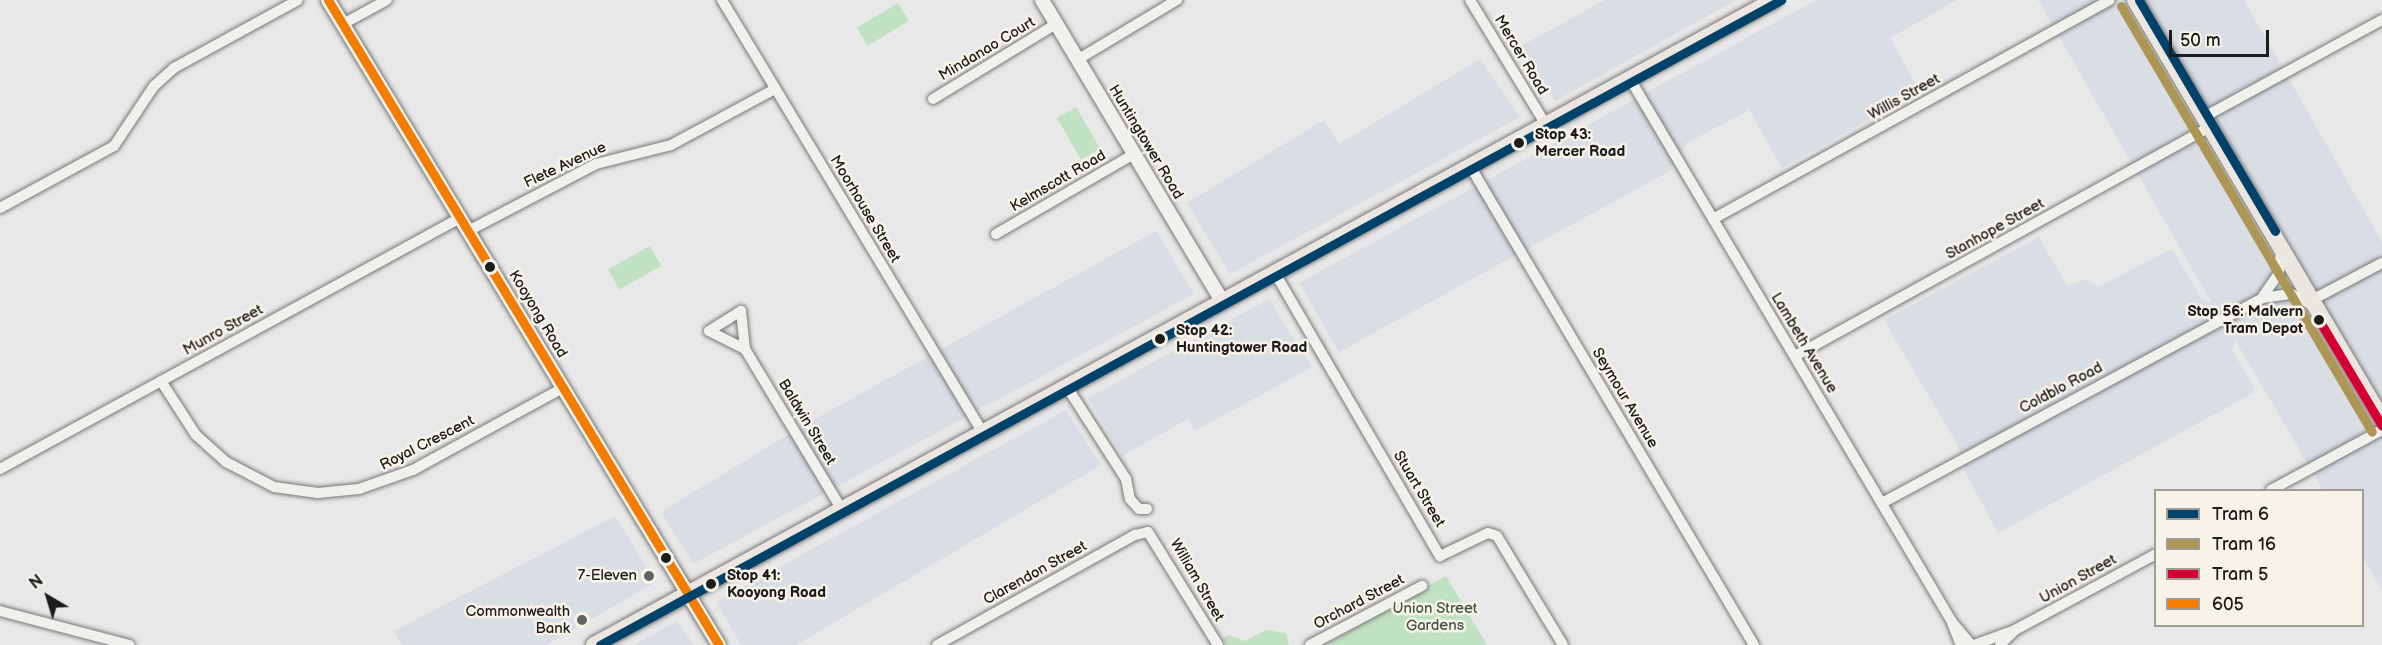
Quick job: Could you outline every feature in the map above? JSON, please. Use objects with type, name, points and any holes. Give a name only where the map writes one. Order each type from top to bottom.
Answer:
[{"type":"main road","points":[[594,645],[1774,0]]},
{"type":"main road","points":[[2135,0],[2382,419]]},
{"type":"street","points":[[0,208],[114,146],[154,86],[174,68],[298,0]]},
{"type":"street","name":"Kooyong Road","points":[[328,0],[719,645]]},
{"type":"street","points":[[343,24],[387,0]]},
{"type":"street","name":"Moorhouse Street","points":[[722,0],[984,433]]},
{"type":"street","name":"Huntingtower Road","points":[[1042,0],[1223,302]]},
{"type":"street","points":[[1077,60],[1177,0]]},
{"type":"street","name":"Mercer Road","points":[[1470,0],[1546,125]]},
{"type":"street","name":"Willis Street","points":[[1713,219],[2109,0]]},
{"type":"street","name":"Stanhope Street","points":[[1795,356],[2077,200],[2382,20]]},
{"type":"street","name":"Mindanao Court","points":[[933,99],[1056,24]]},
{"type":"street","name":"Lambeth Avenue","points":[[1630,80],[1952,622],[1961,645]]},
{"type":"street","name":"Flete Avenue","points":[[468,231],[596,164],[671,145],[775,89]]},
{"type":"street","name":"Kelmscott Road","points":[[996,234],[1134,154]]},
{"type":"street","name":"Seymour Avenue","points":[[1470,166],[1754,645]]},
{"type":"street","name":"Munro Street","points":[[0,469],[460,218]]},
{"type":"street","name":"Coldblo Road","points":[[2255,301],[2268,291],[2278,273],[2279,244]]},
{"type":"street","points":[[2315,306],[2382,263]]},
{"type":"street","name":"Stuart Street","points":[[1275,273],[1440,556],[1482,535],[1497,536],[1563,645]]},
{"type":"street","name":"Coldblo Road","points":[[1882,503],[2255,301],[2271,294],[2292,294],[2315,306]]},
{"type":"street","name":"Baldwin Street","points":[[746,349],[842,510]]},
{"type":"street","name":"Royal Crescent","points":[[161,381],[196,435],[226,462],[274,487],[318,493],[359,489],[413,470],[563,388]]},
{"type":"street","points":[[1067,387],[1126,479],[1130,499],[1139,508],[1147,509]]},
{"type":"street","points":[[2273,489],[2382,430]]},
{"type":"street","name":"Clarendon Street","points":[[937,645],[1135,536],[1148,532]]},
{"type":"street","name":"William Street","points":[[1148,532],[1218,645]]},
{"type":"street","name":"Union Street","points":[[1973,645],[2015,630],[2154,555]]},
{"type":"street","name":"Orchard Street","points":[[1310,645],[1422,586]]},
{"type":"street","points":[[0,611],[130,645]]},
{"type":"street","name":"Lambeth Avenue","points":[[1952,622],[1973,645]]},
{"type":"street","name":"Union Street","points":[[2000,645],[2015,630]]},
{"type":"shaded area","points":[[1605,0],[1736,0],[1555,101],[1521,46]]},
{"type":"shaded area","points":[[1816,0],[1957,0],[1890,38],[1920,91],[1782,168],[1749,110],[1687,143],[1668,172],[1339,352],[1299,283]]},
{"type":"shaded area","points":[[2038,0],[2244,0],[2382,242],[2382,591],[2364,559],[2364,489],[2322,489],[2235,340],[2232,350],[2255,389],[2253,393],[1998,533],[1966,474],[1957,444],[1884,320],[2039,237],[2067,286],[2087,279],[2098,287],[2172,249],[2202,299],[2211,302]]},
{"type":"shaded area","points":[[1480,59],[1520,117],[1230,274],[1187,203],[1324,120],[1339,144]]},
{"type":"shaded area","points":[[1156,231],[1194,294],[693,564],[661,512],[804,425]]},
{"type":"shaded area","points":[[1269,299],[1312,367],[1195,431],[1188,419],[1122,456],[1088,398]]},
{"type":"shaded area","points":[[1066,410],[1101,465],[796,645],[741,645],[717,604],[719,600]]},
{"type":"shaded area","points":[[615,516],[656,582],[546,645],[402,645],[394,631]]},
{"type":"shaded area","points":[[677,621],[694,645],[634,645]]},
{"type":"green space","points":[[898,3],[909,21],[868,46],[857,28]]},
{"type":"green space","points":[[1076,107],[1100,149],[1081,160],[1057,118]]},
{"type":"green space","points":[[650,246],[661,266],[619,289],[608,269]]},
{"type":"green space","name":"Union Street Gardens","points":[[1446,576],[1487,645],[1326,645]]},
{"type":"green space","points":[[1266,630],[1286,633],[1289,645],[1226,645],[1223,638],[1228,635],[1245,641]]},
{"type":"tram line","name":"6","points":[[600,645],[1781,0]]},
{"type":"tram line","name":"6","points":[[2139,0],[2275,231]]},
{"type":"tram line","name":"16","points":[[2121,6],[2372,432]]},
{"type":"tram line","name":"5","points":[[2319,320],[2382,426]]},
{"type":"transit line","name":"605","points":[[328,0],[719,645]]},
{"type":"place","name":"Stop 43: Mercer Road","points":[[1519,143]]},
{"type":"place","name":"Stop 56: Malvern Tram Depot","points":[[2319,320]]},
{"type":"place","name":"Stop 42: Huntingtower Road","points":[[1160,339]]},
{"type":"place","name":"7-Eleven","points":[[649,576]]},
{"type":"place","name":"Stop 41: Kooyong Road","points":[[711,584]]},
{"type":"place","name":"Commonwealth Bank","points":[[582,620]]}]
